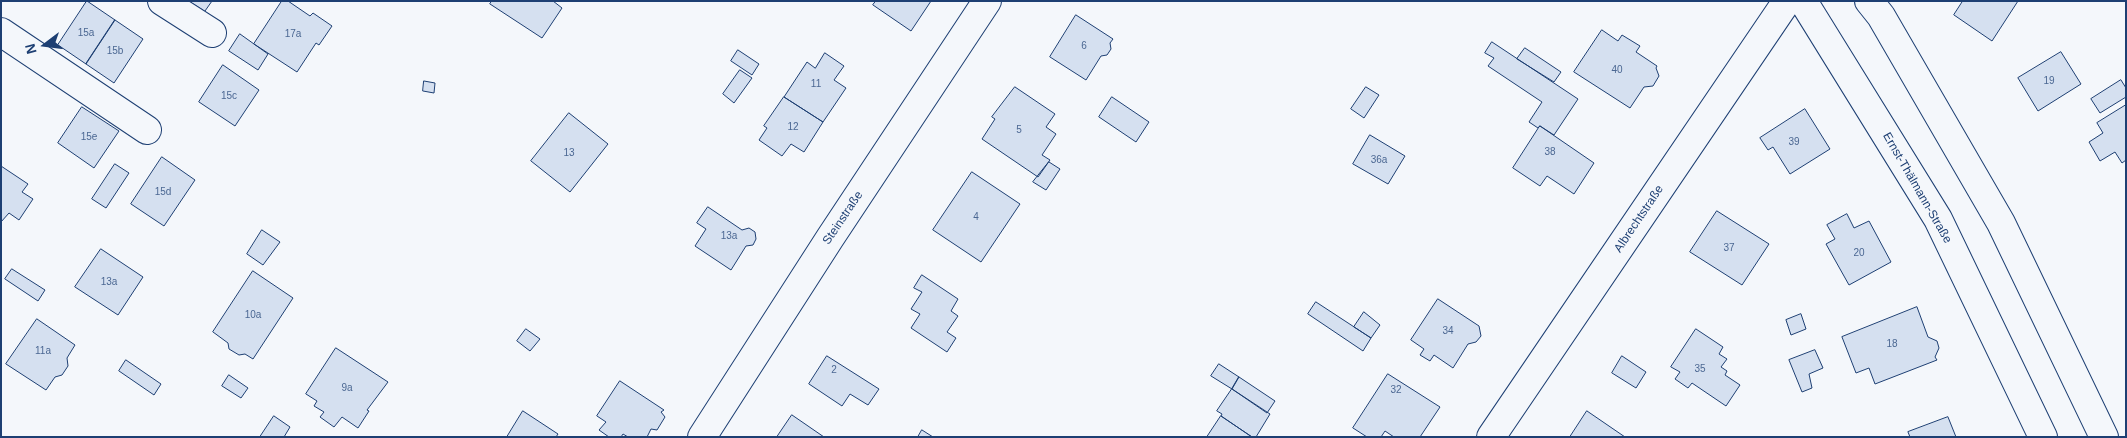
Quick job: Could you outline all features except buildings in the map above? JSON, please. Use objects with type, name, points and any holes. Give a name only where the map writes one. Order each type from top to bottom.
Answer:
[{"type":"street","points":[[162,1],[212,33]]},
{"type":"street","name":"Steinstraße","points":[[702,437],[830,238],[987,1]]},
{"type":"street","name":"Albrechtstraße","points":[[1491,437],[1788,1]]},
{"type":"street","name":"Ernst-Thälmann-Straße","points":[[1803,1],[1938,219],[2044,437]]},
{"type":"street","points":[[1880,6],[2001,223],[2104,437]]},
{"type":"street","points":[[1,32],[147,130]]}]
